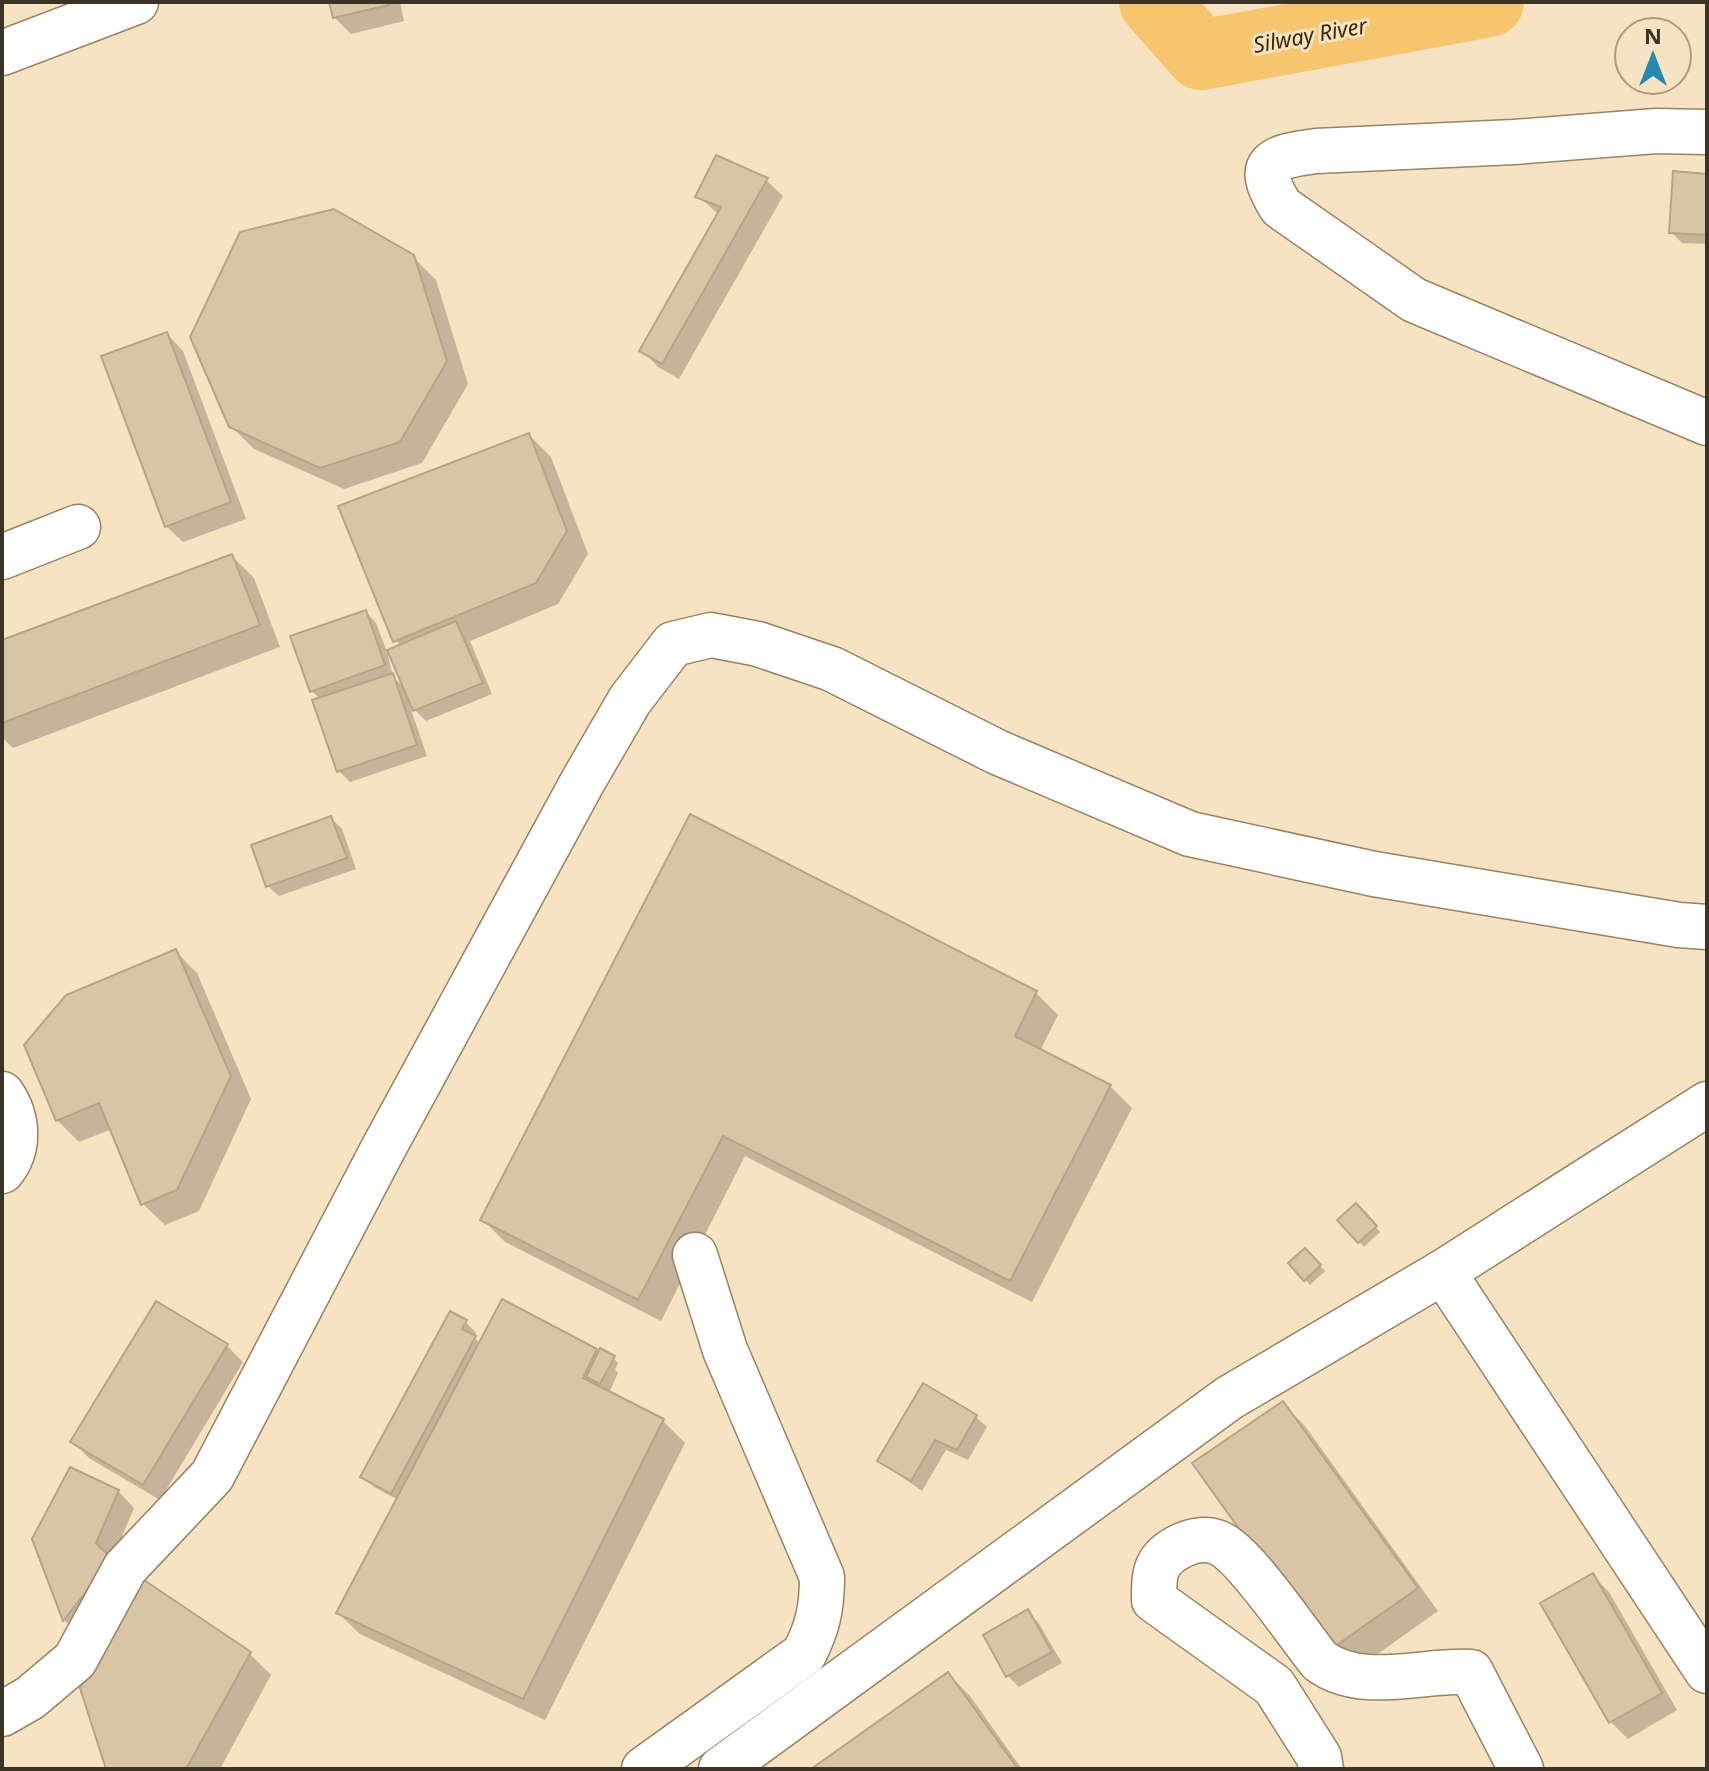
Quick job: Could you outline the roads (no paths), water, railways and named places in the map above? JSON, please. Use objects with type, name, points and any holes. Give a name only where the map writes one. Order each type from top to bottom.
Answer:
[{"type":"lane","points":[[2,53],[136,2]]},
{"type":"lane","points":[[1707,132],[1656,131],[1514,142],[1316,151],[1283,155],[1269,163],[1265,172],[1269,188],[1281,207],[1414,300],[1707,423]]},
{"type":"lane","points":[[2,557],[78,527]]},
{"type":"lane","points":[[2,1714],[30,1698],[75,1660],[125,1568],[212,1476],[383,1149],[583,781],[630,700],[673,644],[711,635],[758,644],[832,669],[997,752],[1190,834],[1374,874],[1679,925],[1707,927]]},
{"type":"lane","points":[[2,1094],[14,1120],[16,1135],[13,1151],[2,1171]]},
{"type":"lane","points":[[721,1769],[1229,1398],[1443,1272],[1707,1104]]},
{"type":"lane","points":[[644,1769],[804,1654],[819,1627],[822,1603],[822,1577],[725,1350],[695,1255]]},
{"type":"lane","points":[[1443,1272],[1707,1671]]},
{"type":"lane","points":[[1321,1769],[1319,1757],[1274,1686],[1154,1600],[1154,1577],[1165,1555],[1185,1543],[1203,1539],[1219,1543],[1241,1559],[1320,1661],[1336,1671],[1383,1679],[1420,1672],[1471,1672],[1521,1769]]},
{"type":"waterway","name":"Silway River","points":[[1154,2],[1201,55],[1489,2]]}]
